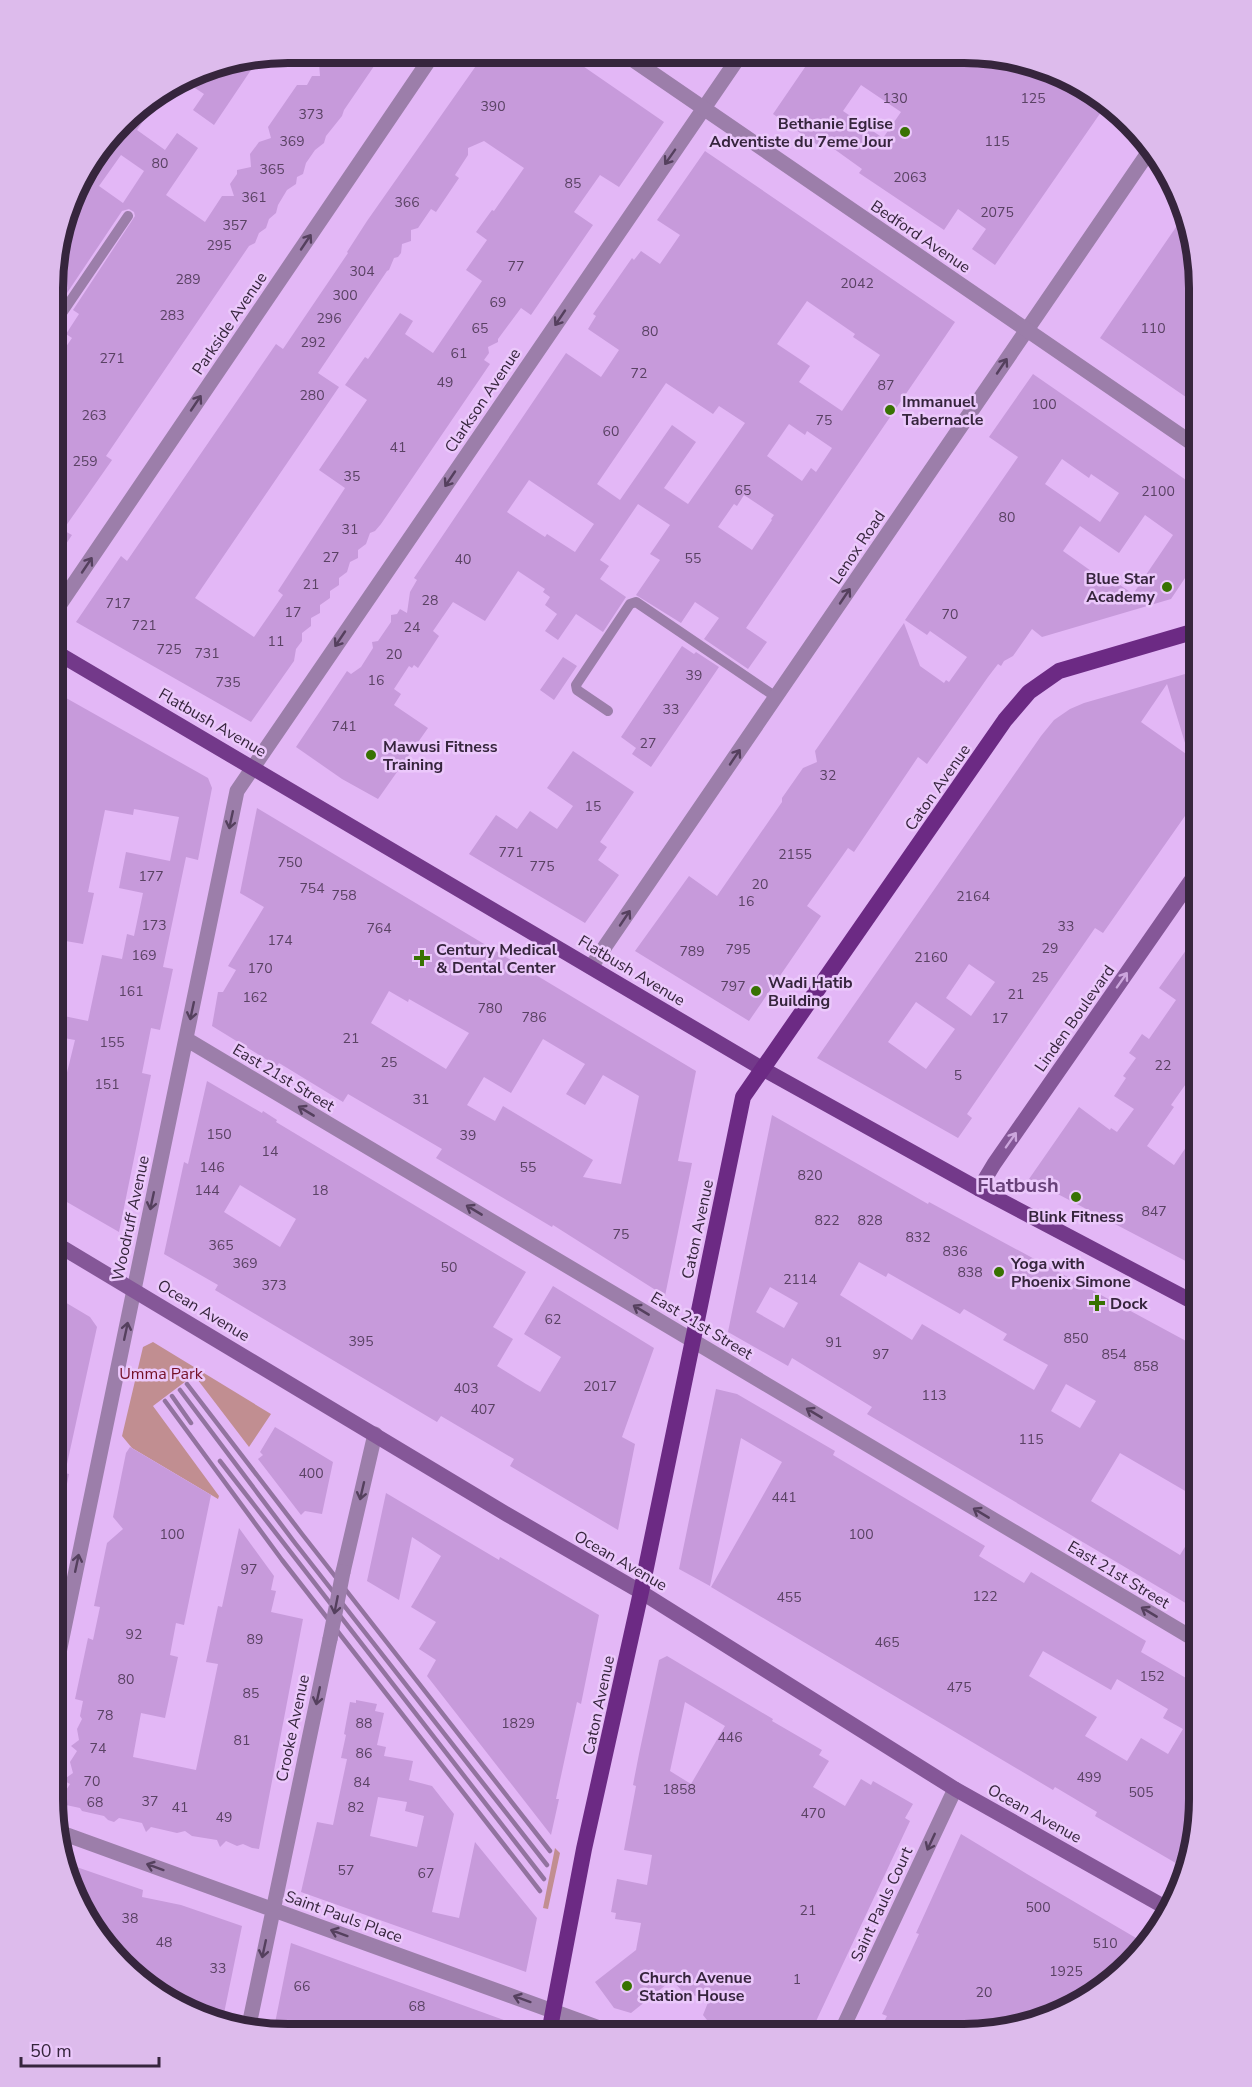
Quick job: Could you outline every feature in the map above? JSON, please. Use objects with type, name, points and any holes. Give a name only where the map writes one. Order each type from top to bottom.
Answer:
[{"type":"highway","name":"Caton Avenue","points":[[551,2024],[584,1850],[641,1592],[743,1096],[1005,720],[1029,692],[1059,671],[1189,633]]},
{"type":"main road","name":"Flatbush Avenue","points":[[63,656],[253,766],[763,1069],[979,1189],[1189,1300]]},
{"type":"main road","name":"Linden Boulevard","points":[[979,1189],[1189,883]]},
{"type":"main road","name":"Ocean Avenue","points":[[63,1248],[508,1515],[641,1592],[955,1789],[1162,1905]]},
{"type":"street","name":"Parkside Avenue","points":[[63,600],[427,63]]},
{"type":"street","name":"Bedford Avenue","points":[[636,63],[1189,441]]},
{"type":"street","name":"Clarkson Avenue","points":[[253,766],[735,63]]},
{"type":"street","name":"Lenox Road","points":[[591,966],[1146,156]]},
{"type":"street","name":"Woodruff Avenue","points":[[63,1633],[237,791],[253,766]]},
{"type":"street","name":"East 21st Street","points":[[186,1039],[1189,1636]]},
{"type":"street","name":"Crooke Avenue","points":[[250,2021],[343,1572],[375,1434]]},
{"type":"street","name":"Saint Pauls Court","points":[[845,2024],[955,1789]]},
{"type":"street","name":"Saint Pauls Place","points":[[66,1835],[589,2024]]},
{"type":"lane","points":[[63,312],[128,216]]},
{"type":"lane","points":[[608,711],[577,690],[576,685],[630,604],[636,602],[776,697]]},
{"type":"green space","name":"Umma Park","points":[[153,1342],[271,1414],[249,1447],[194,1375],[153,1406],[219,1496],[218,1499],[132,1448],[122,1436],[143,1347]]},
{"type":"green space","points":[[555,1848],[560,1853],[548,1909],[543,1908]]},
{"type":"building","points":[[319,63],[376,63],[342,116],[326,136],[324,143],[315,150],[306,163],[303,174],[297,177],[296,184],[287,190],[266,228],[259,233],[255,243],[249,246],[106,456],[112,460],[63,530],[63,351],[72,338],[66,334],[79,314],[73,310],[135,216],[134,212],[129,209],[122,211],[63,299],[63,273],[67,244],[80,202],[93,176],[119,140],[150,111],[137,130],[165,150],[177,133],[198,148],[166,195],[205,222],[222,196],[234,196],[230,184],[237,170],[251,167],[250,154],[259,142],[271,138],[268,127],[297,85],[307,85],[312,76],[320,76]],"holes":[[[121,155],[144,171],[123,203],[99,186]]]},
{"type":"building","points":[[478,63],[578,63],[664,122],[619,187],[600,175],[574,212],[593,225],[531,315],[521,308],[498,342],[488,347],[489,353],[484,360],[490,364],[381,524],[370,533],[366,544],[358,550],[358,558],[350,562],[347,572],[339,578],[339,585],[330,591],[330,598],[320,605],[320,613],[311,618],[311,626],[302,633],[302,641],[296,649],[294,661],[251,722],[76,622],[121,556],[127,561],[276,344],[283,349]],"holes":[[[484,141],[524,168],[494,211],[492,210],[476,232],[487,240],[466,270],[482,281],[433,353],[405,334],[413,321],[400,313],[368,359],[365,357],[345,385],[367,400],[319,470],[345,488],[278,591],[283,595],[254,637],[195,598],[339,387],[318,373],[389,270],[394,258],[401,253],[402,244],[411,241],[411,230],[418,228],[431,209],[436,212],[459,178],[455,175],[468,155],[468,148]]]},
{"type":"building","points":[[808,63],[979,63],[1008,67],[1063,86],[1102,111],[995,265],[972,249],[986,229],[958,209],[944,230],[859,173],[862,169],[823,141],[819,146],[773,114]],"holes":[[[861,85],[901,112],[883,138],[843,111]]]},
{"type":"building","points":[[254,66],[214,125],[193,110],[204,94],[191,85],[216,75]]},
{"type":"building","points":[[705,151],[955,322],[746,628],[767,642],[748,669],[704,639],[719,618],[695,602],[681,623],[636,595],[660,560],[650,554],[670,525],[638,504],[600,560],[609,566],[600,579],[626,597],[603,632],[576,614],[558,640],[545,631],[557,614],[545,605],[550,597],[543,592],[545,589],[518,571],[485,621],[453,602],[433,631],[439,636],[418,668],[414,665],[412,668],[409,666],[394,689],[401,694],[394,705],[428,728],[378,799],[342,779],[296,747],[347,671],[351,674],[361,667],[373,648],[372,642],[378,641],[391,622],[391,615],[397,614],[400,609],[407,613],[410,592],[417,580],[414,578],[566,353],[601,377],[619,350],[588,329],[596,316],[593,314],[632,258],[634,260],[641,251],[660,264],[680,235],[657,220]],"holes":[[[807,301],[855,334],[853,337],[880,355],[842,411],[799,382],[810,366],[777,344]],[[666,383],[713,414],[719,406],[745,423],[688,504],[664,488],[696,442],[672,425],[620,500],[597,484]],[[789,424],[805,435],[807,431],[832,448],[816,472],[811,468],[802,481],[767,456]],[[529,480],[594,524],[575,552],[547,534],[545,537],[507,512]],[[744,495],[774,515],[752,550],[718,527],[734,504],[737,506]]]},
{"type":"building","points":[[1179,223],[1189,273],[1189,399],[1100,338]]},
{"type":"building","points":[[1033,374],[1189,482],[1189,572],[1171,599],[1042,637],[1032,629],[1013,656],[1004,661],[1001,666],[998,664],[927,764],[918,757],[854,852],[848,848],[807,906],[821,916],[749,1021],[635,951],[689,876],[717,896],[803,768],[817,762],[815,751],[904,623],[920,666],[944,683],[946,680],[949,682],[967,657],[930,631],[927,635],[905,620],[1018,457],[989,437]],"holes":[[[1062,459],[1089,478],[1091,474],[1119,493],[1100,522],[1045,484]],[[1145,515],[1173,535],[1133,594],[1110,578],[1108,583],[1063,551],[1080,526],[1119,553]]]},
{"type":"building","points":[[63,530],[72,535],[63,548]]},
{"type":"building","points":[[682,646],[719,667],[651,767],[632,754],[636,748],[621,737]]},
{"type":"building","points":[[563,657],[577,666],[554,700],[540,690]]},
{"type":"building","points":[[1189,673],[1189,756],[1189,810],[1103,933],[1095,928],[967,1114],[972,1118],[958,1138],[817,1058],[1041,736],[1054,720],[1070,709]],"holes":[[[1167,684],[1189,756],[1141,722]],[[969,964],[995,982],[971,1016],[946,998]],[[916,1002],[955,1029],[926,1069],[888,1042]]]},
{"type":"building","points":[[63,696],[208,778],[212,788],[198,860],[186,857],[163,967],[173,969],[160,1030],[151,1028],[142,1073],[151,1075],[119,1232],[63,1200],[63,1089],[75,1040],[63,1038],[63,1016],[88,1021],[102,955],[122,959],[127,934],[134,936],[143,893],[119,888],[126,852],[170,861],[179,817],[134,809],[133,815],[105,810],[88,892],[94,893],[83,944],[63,941]]},
{"type":"building","points":[[573,751],[634,792],[600,842],[607,847],[598,860],[619,875],[585,923],[469,854],[496,815],[517,829],[530,811],[557,829],[573,806],[547,788]]},
{"type":"building","points":[[257,808],[696,1071],[678,1161],[692,1163],[665,1296],[553,1225],[552,1227],[436,1158],[442,1149],[348,1094],[343,1102],[279,1063],[277,1066],[212,1026],[218,992],[223,992],[236,970],[228,966],[264,907],[240,893]],"holes":[[[389,991],[408,1002],[409,999],[469,1033],[446,1069],[371,1023]],[[543,1039],[585,1064],[566,1094],[585,1105],[603,1075],[639,1096],[621,1184],[583,1177],[593,1160],[503,1106],[495,1121],[467,1105],[484,1077],[511,1093]]]},
{"type":"building","points":[[1189,946],[1189,1080],[1171,1105],[1174,1107],[1147,1146],[1174,1165],[1189,1143],[1189,1263],[1029,1179],[1079,1107],[1110,1130],[1111,1128],[1117,1132],[1134,1109],[1114,1096],[1126,1078],[1123,1076],[1136,1058],[1129,1053],[1142,1034],[1149,1039],[1176,1000],[1159,988]]},
{"type":"building","points":[[207,1081],[262,1113],[263,1111],[277,1120],[276,1122],[526,1272],[493,1327],[513,1339],[497,1366],[526,1384],[540,1392],[561,1357],[524,1334],[553,1286],[654,1348],[622,1437],[635,1444],[618,1530],[510,1466],[514,1459],[441,1416],[437,1422],[215,1290],[218,1285],[164,1254],[184,1162],[188,1164]],"holes":[[[240,1185],[296,1219],[280,1247],[224,1212]]]},
{"type":"building","points":[[772,1115],[928,1204],[929,1202],[1189,1343],[1189,1493],[1120,1453],[1091,1501],[1180,1555],[1189,1540],[1189,1605],[867,1414],[872,1407],[792,1358],[788,1366],[728,1332]],"holes":[[[859,1262],[886,1277],[888,1273],[960,1314],[964,1309],[1007,1334],[1003,1340],[1048,1365],[1034,1390],[922,1324],[912,1340],[840,1295]],[[770,1287],[798,1303],[784,1328],[756,1312]],[[1066,1384],[1096,1401],[1080,1428],[1051,1411]]]},
{"type":"building","points":[[63,1301],[90,1317],[97,1327],[65,1473],[69,1474],[63,1503]]},
{"type":"building","points":[[716,1389],[737,1394],[835,1451],[833,1455],[985,1546],[979,1556],[1024,1583],[1031,1572],[1146,1641],[1141,1652],[1186,1678],[1189,1673],[1189,1814],[1185,1843],[1179,1865],[1095,1816],[1097,1812],[1055,1787],[1053,1790],[711,1587],[782,1462],[741,1438],[710,1586],[679,1569]],"holes":[[[1043,1651],[1111,1690],[1117,1679],[1168,1709],[1163,1718],[1183,1729],[1168,1754],[1141,1738],[1127,1761],[1085,1736],[1097,1717],[1029,1676]]]},
{"type":"building","points":[[275,1427],[333,1462],[322,1514],[305,1511],[301,1515],[258,1459],[263,1455],[260,1452]]},
{"type":"building","points":[[130,1447],[211,1495],[184,1625],[176,1623],[170,1655],[178,1657],[165,1718],[141,1713],[133,1757],[196,1770],[218,1664],[206,1662],[218,1606],[222,1607],[239,1528],[274,1576],[271,1590],[276,1591],[271,1612],[303,1619],[259,1849],[243,1844],[237,1846],[226,1841],[220,1847],[217,1840],[192,1836],[185,1831],[177,1833],[151,1827],[146,1832],[142,1823],[119,1818],[114,1822],[104,1816],[66,1805],[64,1800],[63,1795],[70,1784],[63,1780],[73,1773],[70,1762],[77,1751],[71,1746],[79,1740],[77,1729],[82,1719],[80,1716],[83,1701],[75,1699],[88,1638],[93,1640],[100,1607],[94,1606],[107,1543],[123,1529],[113,1517],[126,1453]]},
{"type":"building","points":[[386,1493],[499,1560],[500,1557],[599,1615],[581,1704],[577,1702],[556,1799],[559,1799],[551,1835],[427,1676],[436,1660],[419,1649],[436,1622],[411,1607],[441,1556],[412,1537],[399,1600],[367,1581]]},
{"type":"building","points":[[667,1656],[822,1750],[819,1755],[829,1761],[813,1787],[845,1806],[861,1779],[871,1785],[873,1781],[913,1804],[905,1818],[910,1821],[815,2024],[710,2024],[703,2015],[709,2000],[683,1992],[672,1980],[631,2013],[614,2008],[595,1982],[636,1950],[641,1923],[615,1919],[616,1913],[611,1912],[617,1879],[647,1885],[652,1855],[624,1850],[636,1786],[633,1785],[659,1660]],"holes":[[[685,1702],[725,1726],[691,1784],[670,1771]]]},
{"type":"building","points":[[356,1700],[377,1704],[375,1711],[384,1713],[377,1745],[386,1747],[384,1756],[413,1761],[409,1780],[432,1786],[454,1814],[432,1912],[459,1918],[475,1842],[537,1918],[526,1972],[301,1892],[317,1822],[333,1825],[347,1759],[341,1758],[350,1702],[356,1703]],"holes":[[[378,1797],[407,1802],[405,1811],[424,1816],[417,1847],[370,1836]]]},
{"type":"building","points":[[961,1834],[1139,1940],[1123,1958],[1089,1986],[1063,2001],[1036,2012],[1008,2020],[979,2024],[883,2024],[887,2016],[882,2014],[919,1934],[916,1933]]},
{"type":"building","points":[[74,1866],[143,1890],[142,1897],[181,1905],[242,1926],[224,2014],[202,2007],[176,1994],[129,1958],[93,1911]]},
{"type":"building","points":[[291,1943],[515,2024],[288,2024],[275,2024]]},
{"type":"railway","points":[[187,1384],[550,1851]]},
{"type":"railway","points":[[180,1390],[295,1543],[547,1865]]},
{"type":"railway","points":[[172,1396],[191,1423]]},
{"type":"railway","points":[[165,1401],[282,1560],[540,1891]]},
{"type":"railway","points":[[220,1461],[544,1879]]},
{"type":"place","name":"Bethanie Eglise Adventiste du 7eme Jour","points":[[905,132]]},
{"type":"place","name":"Immanuel Tabernacle","points":[[890,410]]},
{"type":"place","name":"Blue Star Academy","points":[[1167,587]]},
{"type":"place","name":"Mawusi Fitness Training","points":[[371,755]]},
{"type":"place","name":"Century Medical & Dental Center","points":[[422,958]]},
{"type":"place","name":"Wadi Hatib Building","points":[[756,991]]},
{"type":"place","name":"Blink Fitness","points":[[1076,1197]]},
{"type":"place","name":"Yoga with Phoenix Simone","points":[[999,1272]]},
{"type":"place","name":"Dock","points":[[1097,1303]]},
{"type":"place","name":"Church Avenue Station House","points":[[627,1986]]},
{"type":"district","name":"Flatbush","points":[[1018,1185]]}]
